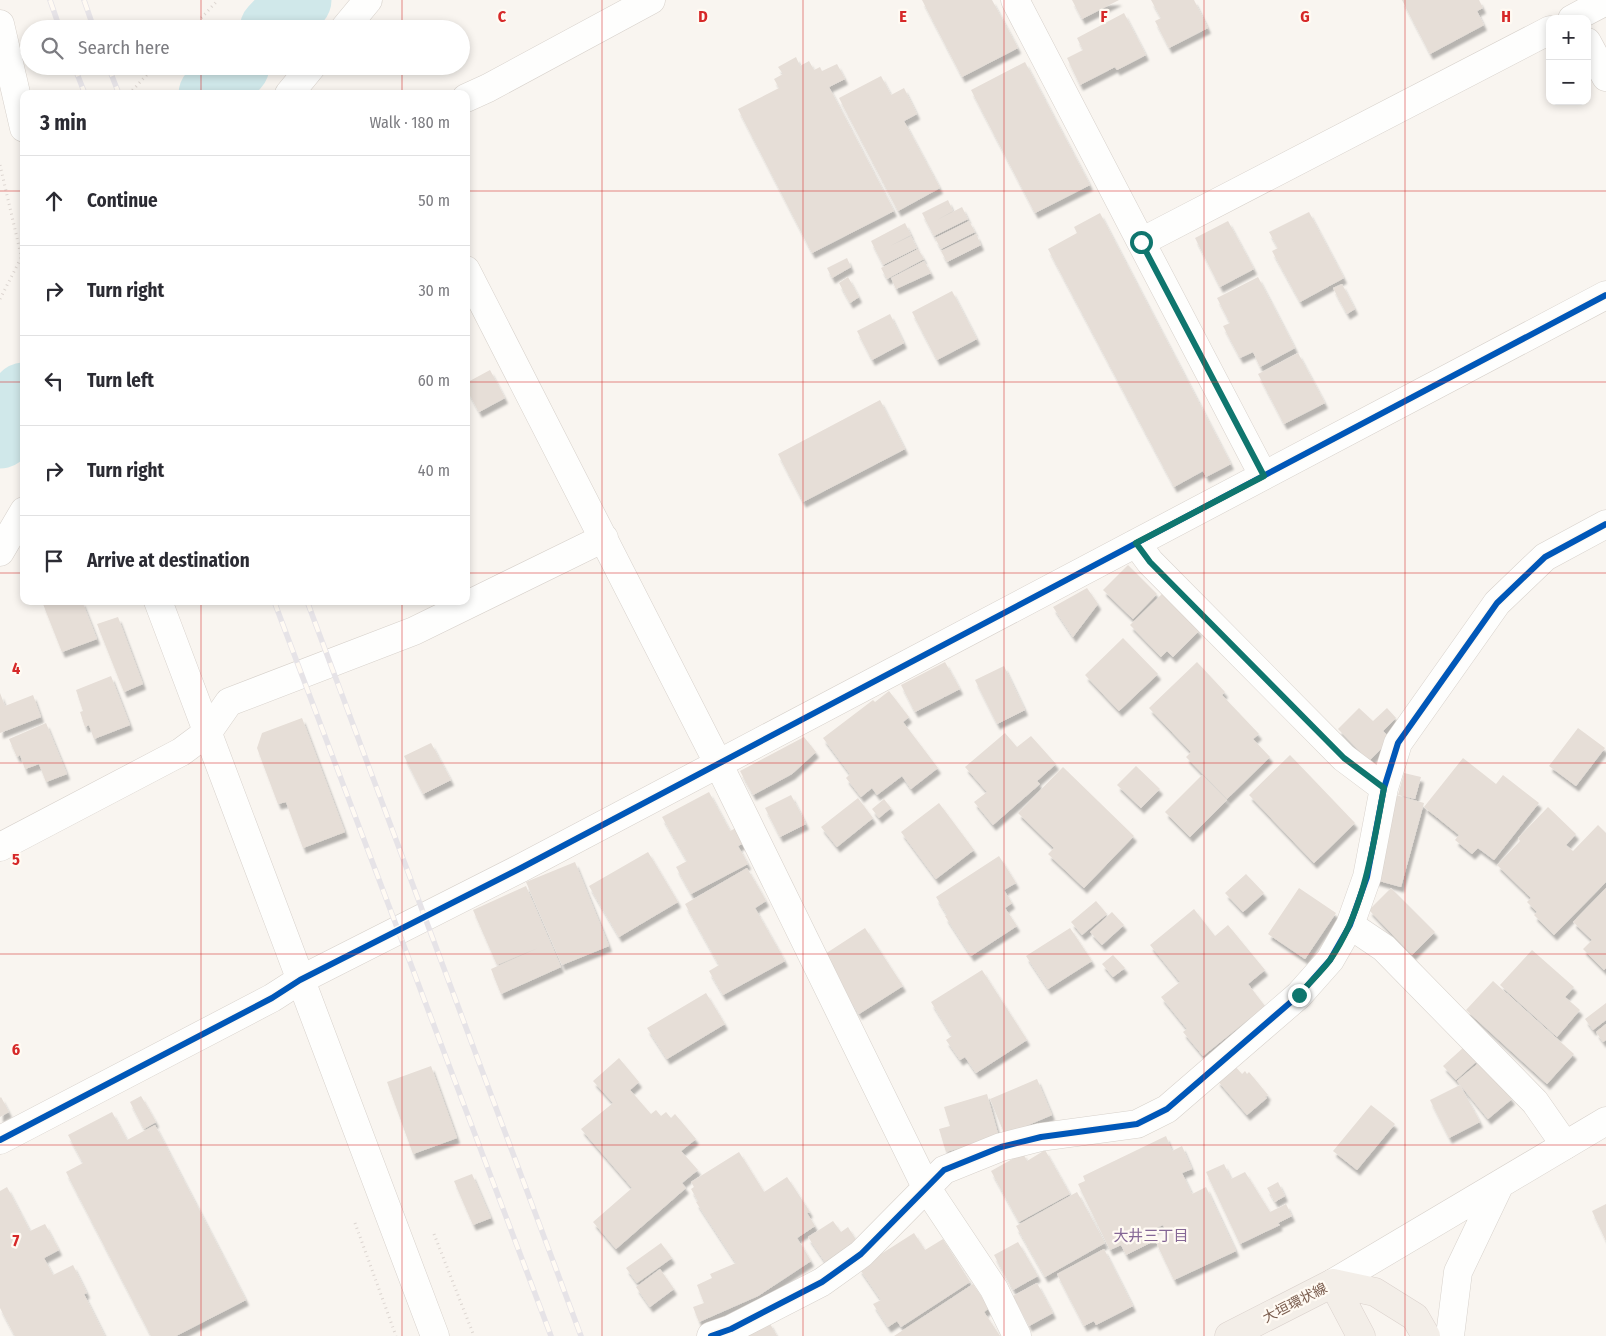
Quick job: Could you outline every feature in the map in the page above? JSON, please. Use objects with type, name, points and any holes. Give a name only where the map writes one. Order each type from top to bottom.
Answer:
[{"type":"main road","name":"大垣環状線","points":[[1229,1336],[1333,1283],[1375,1292],[1415,1317],[1426,1336]]},
{"type":"main road","name":"大垣環状線","points":[[1333,1283],[1361,1336]]},
{"type":"street","points":[[351,20],[368,0]]},
{"type":"street","points":[[470,96],[651,0]]},
{"type":"street","points":[[1015,0],[1264,476]]},
{"type":"street","points":[[1571,14],[1606,1]]},
{"type":"street","points":[[0,24],[20,111]]},
{"type":"street","points":[[1141,242],[1546,32]]},
{"type":"street","points":[[1591,49],[1606,77]]},
{"type":"street","points":[[292,90],[305,75]]},
{"type":"street","points":[[470,278],[718,763],[926,1188],[994,1289],[1018,1336]]},
{"type":"street","points":[[0,1140],[272,998],[300,980],[521,868],[1606,295]]},
{"type":"street","points":[[0,552],[20,517]]},
{"type":"street","points":[[711,1336],[731,1329],[822,1282],[861,1254],[944,1170],[1000,1147],[1041,1138],[1136,1124],[1167,1109],[1299,995],[1330,960],[1350,925],[1367,877],[1384,788],[1398,743],[1497,603],[1545,557],[1606,524]]},
{"type":"street","points":[[470,604],[604,538]]},
{"type":"street","points":[[1136,543],[1150,562],[1344,758],[1384,788]]},
{"type":"street","points":[[160,605],[435,1336]]},
{"type":"street","points":[[0,847],[181,752],[208,732],[229,702],[414,631],[467,605]]},
{"type":"street","points":[[1350,925],[1384,948],[1535,1102],[1565,1145]]},
{"type":"street","points":[[1333,1283],[1606,1120]]},
{"type":"street","points":[[1450,1336],[1458,1272],[1500,1184]]},
{"type":"path","points":[[199,20],[218,0]]},
{"type":"path","points":[[133,90],[147,75]]},
{"type":"path","points":[[0,165],[20,253]]},
{"type":"path","points":[[0,299],[20,259]]},
{"type":"building","points":[[922,0],[992,0],[1018,48],[962,77]]},
{"type":"building","points":[[1072,0],[1119,0],[1082,19]]},
{"type":"building","points":[[1151,0],[1194,0],[1208,28],[1169,48],[1155,21],[1161,18]]},
{"type":"building","points":[[1402,0],[1479,0],[1483,8],[1477,11],[1484,25],[1430,54]]},
{"type":"building","points":[[1124,13],[1146,55],[1117,70],[1115,67],[1080,85],[1067,58],[1083,50],[1077,38]]},
{"type":"building","points":[[796,57],[800,66],[809,61],[814,70],[820,67],[822,71],[837,64],[845,79],[829,87],[894,211],[812,253],[738,109],[779,88],[774,79],[783,74],[778,67]]},
{"type":"building","points":[[1025,62],[1090,185],[1035,213],[971,90]]},
{"type":"building","points":[[881,76],[891,95],[904,88],[917,114],[904,121],[940,188],[898,211],[839,98]]},
{"type":"building","points":[[948,200],[953,211],[937,220],[962,207],[968,219],[934,236],[922,213]]},
{"type":"building","points":[[1309,212],[1344,278],[1300,302],[1272,251],[1278,248],[1269,232]]},
{"type":"building","points":[[1100,213],[1231,464],[1206,477],[1203,471],[1174,487],[1048,249],[1077,233],[1074,227]]},
{"type":"building","points":[[969,221],[975,232],[941,249],[935,238]]},
{"type":"building","points":[[1228,221],[1254,269],[1220,287],[1195,238]]},
{"type":"building","points":[[905,223],[911,235],[890,246],[911,236],[917,248],[883,265],[871,241]]},
{"type":"building","points":[[976,234],[981,245],[947,262],[941,251]]},
{"type":"building","points":[[918,249],[924,259],[887,279],[881,268]]},
{"type":"building","points":[[847,258],[851,267],[832,278],[827,268]]},
{"type":"building","points":[[924,261],[931,273],[896,289],[891,278]]},
{"type":"building","points":[[848,277],[859,297],[850,303],[839,283]]},
{"type":"building","points":[[1258,277],[1295,348],[1260,367],[1253,352],[1240,358],[1223,326],[1230,323],[1217,298]]},
{"type":"building","points":[[1342,284],[1355,309],[1347,314],[1333,288]]},
{"type":"building","points":[[952,291],[977,339],[937,360],[912,312]]},
{"type":"building","points":[[890,314],[904,343],[872,360],[857,331]]},
{"type":"building","points":[[1298,353],[1325,403],[1284,424],[1258,374]]},
{"type":"building","points":[[490,370],[505,398],[479,412],[470,395],[470,381]]},
{"type":"building","points":[[880,400],[905,449],[803,502],[778,454]]},
{"type":"building","points":[[1128,565],[1157,594],[1133,619],[1103,590]]},
{"type":"building","points":[[1087,588],[1098,604],[1073,637],[1053,607]]},
{"type":"building","points":[[1163,593],[1199,631],[1173,657],[1167,651],[1161,657],[1130,625]]},
{"type":"building","points":[[43,605],[84,605],[97,639],[62,652]]},
{"type":"building","points":[[118,617],[143,684],[124,692],[97,624]]},
{"type":"building","points":[[1123,638],[1158,674],[1119,711],[1085,675]]},
{"type":"building","points":[[945,662],[960,689],[915,712],[901,685]]},
{"type":"building","points":[[1197,662],[1225,692],[1222,695],[1259,734],[1253,739],[1270,757],[1227,799],[1186,757],[1191,752],[1149,708]]},
{"type":"building","points":[[1004,666],[1025,710],[997,724],[975,680]]},
{"type":"building","points":[[111,676],[130,725],[94,739],[89,725],[85,727],[80,712],[83,711],[76,690]]},
{"type":"building","points":[[889,691],[909,717],[903,722],[938,768],[911,789],[902,776],[877,795],[872,788],[861,797],[846,778],[850,774],[823,738],[873,700],[875,702]]},
{"type":"building","points":[[0,693],[5,706],[33,695],[41,717],[0,733]]},
{"type":"building","points":[[1359,708],[1373,721],[1387,708],[1396,718],[1383,731],[1391,739],[1369,761],[1338,729]]},
{"type":"building","points":[[302,718],[345,832],[303,848],[286,802],[278,804],[257,748],[262,733]]},
{"type":"building","points":[[46,723],[67,774],[46,782],[39,764],[25,769],[20,755],[17,757],[9,739]]},
{"type":"building","points":[[1578,728],[1605,748],[1576,786],[1549,766]]},
{"type":"building","points":[[1005,733],[1017,747],[1031,736],[1056,764],[1037,781],[1040,784],[993,825],[974,802],[987,792],[965,767]]},
{"type":"building","points":[[804,737],[816,752],[792,774],[753,795],[740,771]]},
{"type":"building","points":[[431,743],[451,780],[423,794],[404,756]]},
{"type":"building","points":[[1290,755],[1355,823],[1314,863],[1249,795]]},
{"type":"building","points":[[1463,758],[1496,784],[1503,775],[1539,803],[1494,860],[1478,848],[1472,854],[1455,840],[1459,835],[1424,807]]},
{"type":"building","points":[[1136,766],[1160,789],[1141,808],[1117,785]]},
{"type":"building","points":[[1063,767],[1134,836],[1084,888],[1048,854],[1054,848],[1018,813]]},
{"type":"building","points":[[1404,773],[1421,777],[1415,799],[1398,795]]},
{"type":"building","points":[[1202,775],[1227,800],[1190,837],[1165,812]]},
{"type":"building","points":[[709,792],[730,831],[736,828],[744,843],[738,846],[748,864],[691,894],[676,867],[687,861],[662,817]]},
{"type":"building","points":[[791,795],[806,824],[780,837],[765,808]]},
{"type":"building","points":[[1396,795],[1424,803],[1401,887],[1372,879]]},
{"type":"building","points":[[858,798],[873,818],[837,847],[821,827]]},
{"type":"building","points":[[884,799],[891,808],[879,818],[872,809]]},
{"type":"building","points":[[939,803],[974,850],[936,879],[901,832]]},
{"type":"building","points":[[1548,807],[1576,834],[1566,845],[1573,851],[1598,825],[1606,833],[1606,882],[1554,935],[1534,915],[1537,912],[1527,902],[1531,898],[1497,865],[1520,841],[1518,838]]},
{"type":"building","points":[[648,852],[678,902],[619,937],[589,886]]},
{"type":"building","points":[[999,856],[1016,883],[1004,890],[1012,903],[1005,908],[1017,926],[971,956],[945,916],[947,915],[936,897]]},
{"type":"building","points":[[575,862],[609,946],[562,965],[526,882]]},
{"type":"building","points":[[747,868],[766,901],[755,908],[785,961],[723,995],[709,971],[719,965],[685,904]]},
{"type":"building","points":[[1246,874],[1264,893],[1243,912],[1225,893]]},
{"type":"building","points":[[526,886],[561,967],[501,994],[491,969],[538,948],[497,965],[473,910]]},
{"type":"building","points":[[1299,888],[1336,913],[1305,959],[1268,934]]},
{"type":"building","points":[[1391,888],[1435,932],[1412,955],[1369,910]]},
{"type":"building","points":[[1606,888],[1606,968],[1604,970],[1583,949],[1592,940],[1573,922]]},
{"type":"building","points":[[1096,901],[1107,914],[1082,935],[1071,922]]},
{"type":"building","points":[[1194,909],[1215,936],[1228,925],[1265,970],[1248,984],[1265,1006],[1203,1056],[1183,1032],[1187,1029],[1161,997],[1180,982],[1150,945]]},
{"type":"building","points":[[1112,912],[1124,925],[1102,945],[1090,932]]},
{"type":"building","points":[[865,928],[903,986],[859,1014],[831,971],[835,968],[825,954]]},
{"type":"building","points":[[1070,928],[1092,961],[1048,989],[1026,956]]},
{"type":"building","points":[[1532,950],[1574,987],[1565,997],[1580,1010],[1557,1037],[1500,985]]},
{"type":"building","points":[[1113,955],[1125,968],[1113,977],[1102,964]]},
{"type":"building","points":[[982,970],[1027,1040],[976,1073],[965,1057],[960,1060],[946,1040],[952,1036],[931,1002]]},
{"type":"building","points":[[1493,981],[1574,1054],[1547,1084],[1466,1010]]},
{"type":"building","points":[[706,993],[725,1024],[667,1059],[647,1028]]},
{"type":"building","points":[[1606,1003],[1606,1020],[1593,1030],[1585,1019]]},
{"type":"building","points":[[1606,1024],[1606,1040],[1603,1042],[1596,1032]]},
{"type":"building","points":[[1464,1047],[1477,1061],[1456,1080],[1443,1066]]},
{"type":"building","points":[[619,1058],[639,1082],[630,1090],[651,1114],[656,1110],[661,1116],[666,1112],[671,1118],[675,1114],[696,1139],[681,1151],[698,1170],[682,1183],[686,1188],[616,1249],[593,1222],[632,1188],[581,1129],[613,1103],[593,1081]]},
{"type":"building","points":[[1481,1061],[1512,1099],[1488,1119],[1457,1081]]},
{"type":"building","points":[[1234,1065],[1242,1074],[1245,1071],[1247,1074],[1249,1072],[1268,1095],[1247,1115],[1217,1080]]},
{"type":"building","points":[[431,1066],[457,1138],[413,1154],[387,1082]]},
{"type":"building","points":[[1037,1079],[1052,1115],[1005,1135],[990,1099]]},
{"type":"building","points":[[1460,1085],[1480,1122],[1449,1138],[1430,1100]]},
{"type":"building","points":[[987,1094],[999,1137],[946,1152],[939,1129],[950,1126],[944,1107]]},
{"type":"building","points":[[141,1096],[156,1122],[144,1129],[130,1102]]},
{"type":"building","points":[[0,1098],[9,1112],[0,1117]]},
{"type":"building","points":[[1371,1105],[1395,1124],[1357,1170],[1333,1151]]},
{"type":"building","points":[[112,1112],[127,1140],[155,1125],[246,1300],[176,1336],[151,1336],[66,1172],[83,1163],[68,1135]]},
{"type":"building","points":[[1166,1136],[1172,1151],[1182,1146],[1192,1169],[1182,1173],[1192,1194],[1206,1187],[1236,1251],[1174,1280],[1156,1242],[1168,1236],[1163,1225],[1152,1230],[1156,1240],[1126,1255],[1121,1245],[1110,1250],[1078,1184],[1085,1181],[1083,1176]]},
{"type":"building","points":[[1045,1150],[1070,1194],[1019,1222],[991,1171],[1023,1153],[1027,1161]]},
{"type":"building","points":[[739,1152],[764,1192],[787,1177],[810,1212],[807,1213],[815,1226],[797,1238],[811,1261],[758,1296],[699,1322],[693,1307],[704,1303],[697,1285],[712,1278],[710,1274],[736,1263],[696,1202],[698,1201],[691,1189],[694,1187],[691,1182]]},
{"type":"building","points":[[1224,1164],[1231,1179],[1245,1172],[1270,1212],[1286,1204],[1292,1216],[1278,1223],[1280,1225],[1240,1244],[1206,1172]]},
{"type":"building","points":[[472,1174],[491,1218],[473,1225],[454,1181]]},
{"type":"building","points":[[1278,1182],[1285,1196],[1275,1202],[1267,1188]]},
{"type":"building","points":[[7,1187],[30,1231],[45,1224],[59,1250],[44,1258],[53,1275],[73,1265],[87,1293],[84,1294],[105,1336],[15,1336],[0,1308],[0,1191]]},
{"type":"building","points":[[1077,1192],[1105,1243],[1045,1277],[1016,1226]]},
{"type":"building","points":[[1606,1204],[1606,1241],[1592,1211]]},
{"type":"building","points":[[833,1221],[841,1232],[848,1227],[856,1240],[825,1262],[808,1237]]},
{"type":"building","points":[[914,1233],[925,1250],[943,1239],[970,1282],[901,1327],[897,1321],[888,1327],[873,1304],[881,1300],[859,1268]]},
{"type":"building","points":[[1018,1242],[1038,1276],[1013,1290],[994,1255]]},
{"type":"building","points":[[661,1243],[672,1258],[637,1283],[626,1268]]},
{"type":"building","points":[[1104,1249],[1133,1306],[1096,1325],[1094,1321],[1084,1326],[1057,1274]]},
{"type":"building","points":[[660,1269],[674,1289],[650,1307],[636,1287]]},
{"type":"building","points":[[1037,1283],[1053,1313],[1029,1326],[1013,1296]]},
{"type":"building","points":[[973,1284],[989,1308],[984,1312],[1000,1336],[894,1336]]},
{"type":"building","points":[[769,1322],[777,1336],[745,1336]]},
{"type":"waterway","points":[[280,20],[299,0]]},
{"type":"waterway","points":[[215,90],[229,75]]},
{"type":"waterway","points":[[0,436],[20,402]]},
{"type":"railway","points":[[50,0],[57,20]]},
{"type":"railway","points":[[84,0],[91,20]]},
{"type":"railway","points":[[78,75],[83,90]]},
{"type":"railway","points":[[112,75],[117,90]]},
{"type":"railway","points":[[276,605],[551,1336]]},
{"type":"railway","points":[[308,605],[581,1336]]},
{"type":"cycle path","points":[[0,1140],[272,998],[300,980],[521,868],[1606,295]]},
{"type":"cycle path","points":[[711,1336],[731,1329],[822,1282],[861,1254],[944,1170],[1001,1147],[1041,1137],[1137,1124],[1167,1109],[1299,995],[1330,960],[1350,925],[1367,877],[1384,788],[1398,743],[1497,603],[1545,557],[1606,524]]},
{"type":"district","name":"大井三丁目","points":[[1151,1236]]},
{"type":"route","points":[[1141,242],[1264,476],[1136,543],[1150,562],[1344,758],[1384,788],[1367,877],[1350,925],[1330,960],[1299,995]]}]
